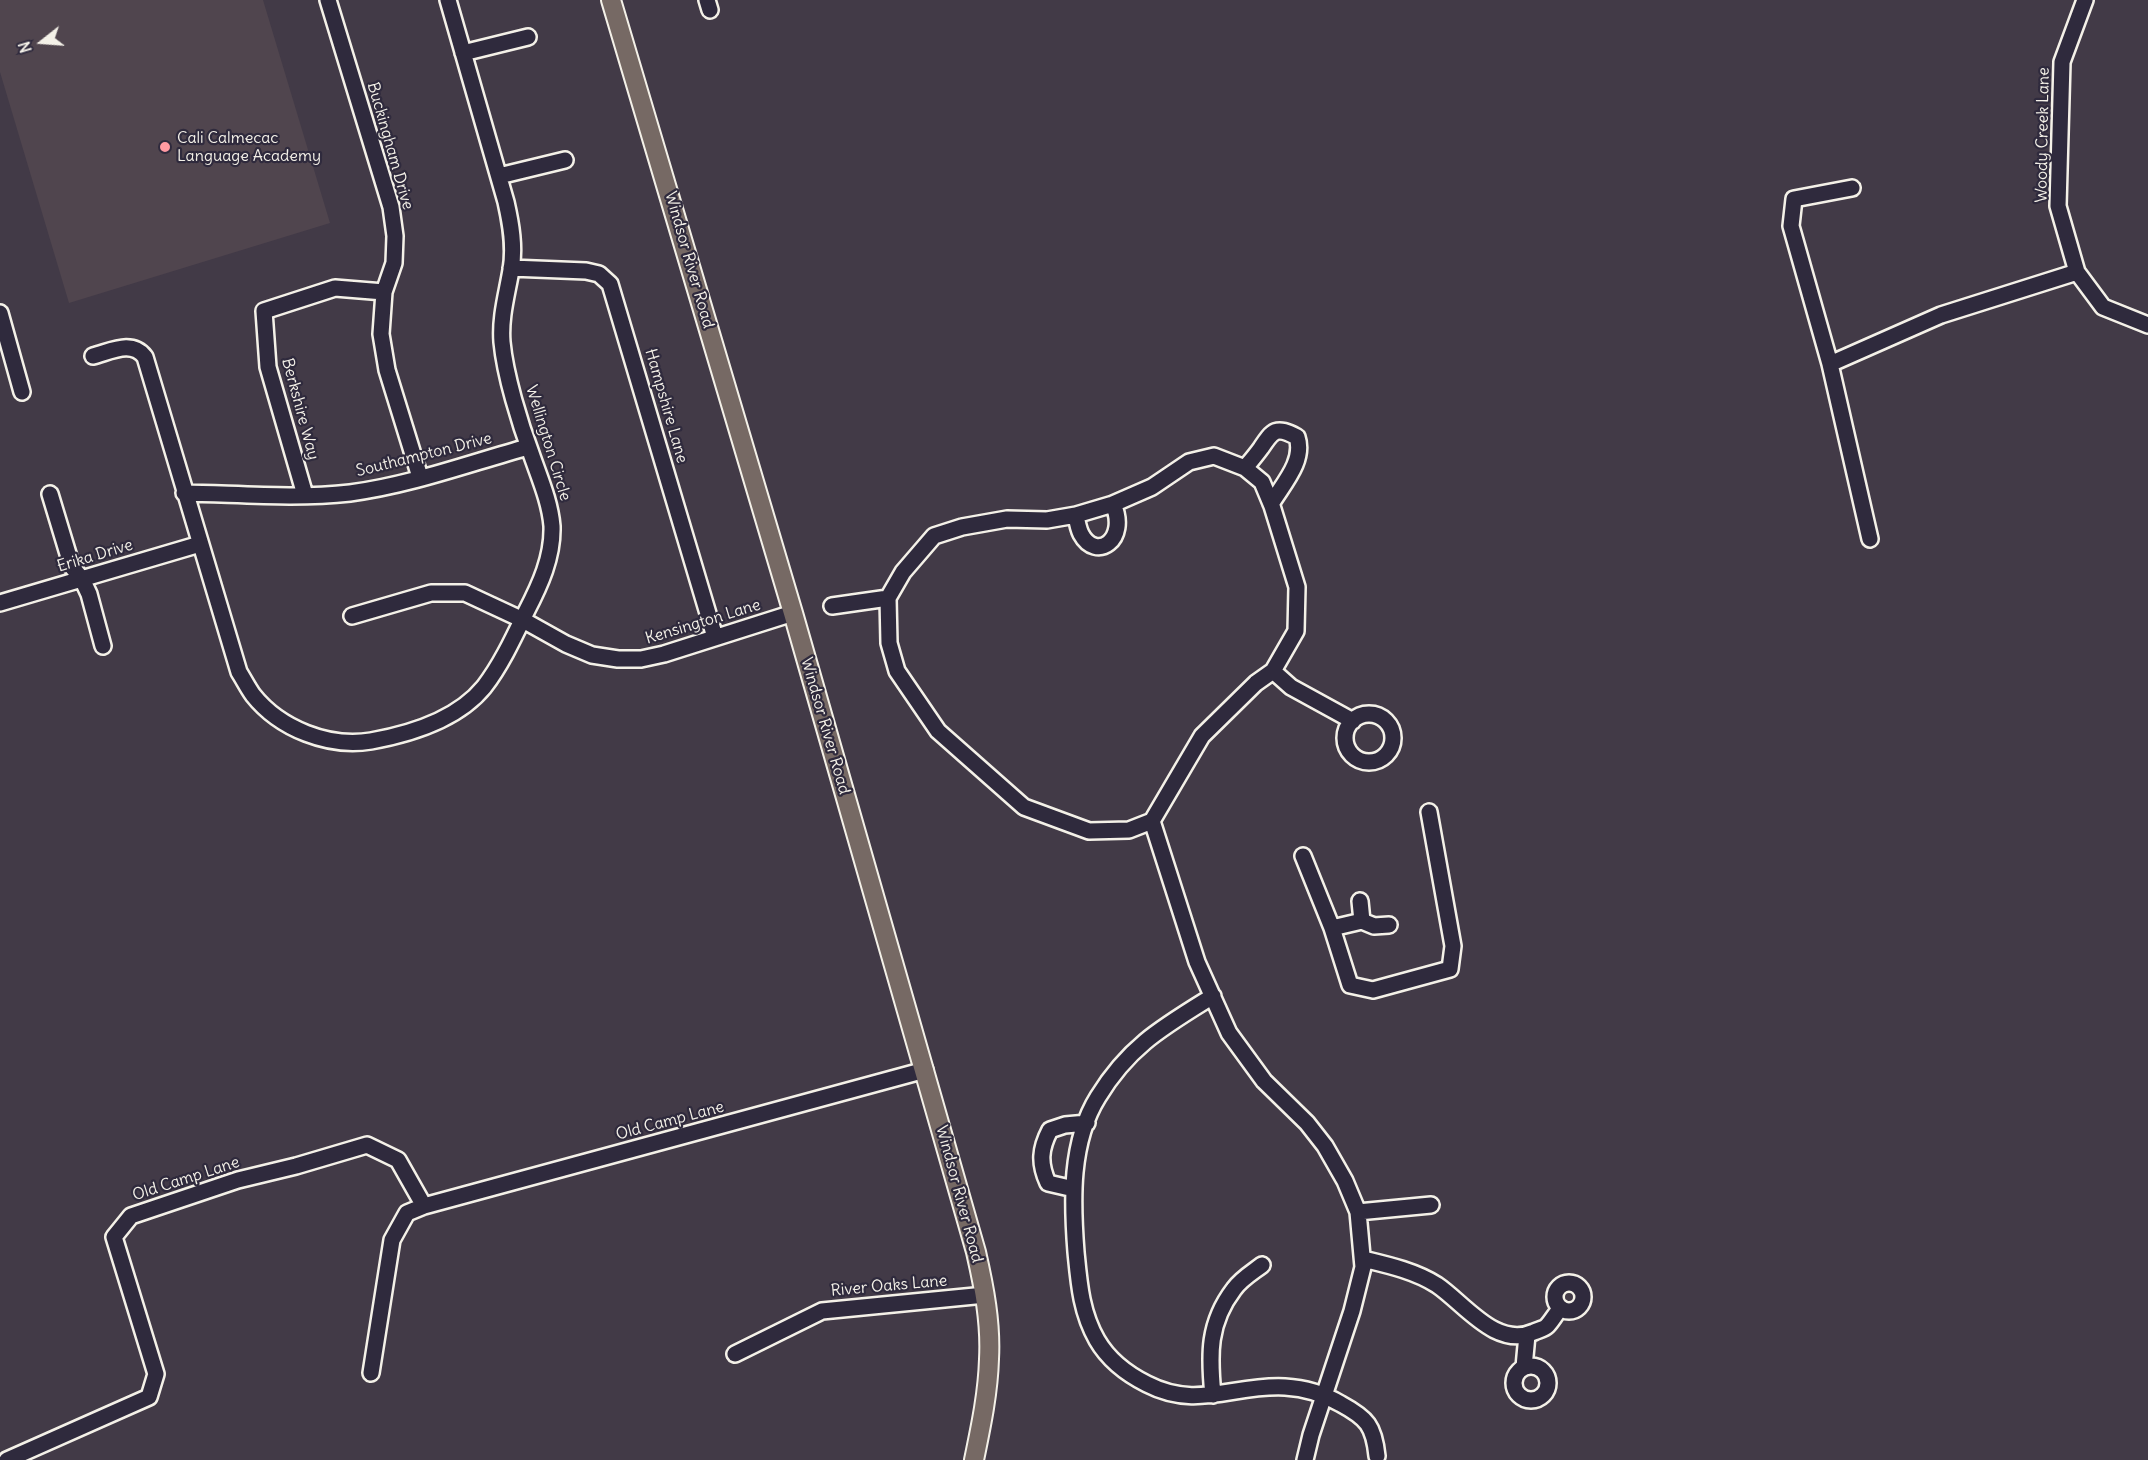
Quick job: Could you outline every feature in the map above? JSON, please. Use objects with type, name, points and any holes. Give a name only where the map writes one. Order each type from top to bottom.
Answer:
[{"type":"main road","name":"Windsor River Road","points":[[611,0],[793,614],[976,1252],[985,1295],[989,1357],[983,1420],[974,1460]]},
{"type":"street","name":"Buckingham Drive","points":[[328,0],[391,207],[395,236],[394,263],[384,292],[381,334],[383,352],[420,477]]},
{"type":"street","name":"Wellington Circle","points":[[93,356],[130,347],[140,350],[145,357],[230,647],[239,672],[254,696],[273,715],[292,726],[334,742],[358,743],[383,739],[426,726],[465,704],[482,688],[496,669],[523,620],[546,569],[552,527],[549,505],[528,447],[502,342],[502,318],[511,268],[511,223],[447,0]]},
{"type":"street","name":"Woody Creek Lane","points":[[2085,0],[2062,62],[2058,206],[2077,272],[2103,307],[2145,320]]},
{"type":"street","points":[[463,53],[528,37]]},
{"type":"street","points":[[499,176],[565,160]]},
{"type":"street","points":[[1852,188],[1794,200],[1791,226],[1830,364],[1870,539]]},
{"type":"street","name":"Hampshire Lane","points":[[511,268],[586,271],[599,274],[610,284],[715,637]]},
{"type":"street","points":[[1830,364],[1941,315],[2077,272]]},
{"type":"street","name":"Berkshire Way","points":[[305,495],[268,367],[264,311],[335,288],[384,292]]},
{"type":"street","points":[[0,313],[22,392]]},
{"type":"street","points":[[1245,468],[1269,435],[1276,432],[1287,432],[1297,437],[1300,447],[1296,464],[1271,504]]},
{"type":"street","name":"Southampton Drive","points":[[184,493],[305,495],[352,492],[420,477],[528,447]]},
{"type":"street","points":[[1214,456],[1245,468],[1262,482],[1297,587],[1296,630],[1274,671],[1256,683],[1202,736],[1152,821],[1129,830],[1089,831],[1024,807],[938,731],[897,671],[889,643],[888,598],[903,572],[934,536],[962,527],[1007,519],[1047,520],[1076,515],[1113,504],[1152,487],[1189,462],[1214,456]]},
{"type":"street","points":[[50,494],[72,567],[82,579],[89,594],[103,646]]},
{"type":"street","points":[[1076,515],[1080,532],[1086,542],[1095,546],[1105,546],[1118,530],[1118,515],[1113,504]]},
{"type":"street","name":"Erika Drive","points":[[0,603],[200,544]]},
{"type":"street","name":"Kensington Lane","points":[[352,616],[431,593],[465,593],[592,655],[618,659],[641,659],[793,614]]},
{"type":"street","points":[[832,606],[888,598]]},
{"type":"street","points":[[1274,671],[1291,687],[1353,721]]},
{"type":"street","points":[[1303,856],[1332,928],[1350,985],[1373,990],[1450,969],[1453,946],[1429,812]]},
{"type":"street","points":[[1152,821],[1197,962],[1229,1033],[1264,1081],[1307,1123],[1324,1146],[1345,1181],[1358,1212],[1364,1267],[1305,1460]]},
{"type":"street","points":[[1360,901],[1362,921]]},
{"type":"street","points":[[1332,928],[1362,921],[1374,926],[1389,925]]},
{"type":"street","points":[[1213,996],[1156,1032],[1130,1054],[1097,1098],[1081,1137],[1072,1210],[1083,1310],[1097,1341],[1118,1367],[1147,1384],[1174,1396],[1201,1397],[1269,1387],[1287,1387],[1324,1395],[1358,1413],[1368,1423],[1375,1436],[1377,1456]]},
{"type":"street","name":"Old Camp Lane","points":[[371,1373],[392,1240],[407,1213],[424,1206],[925,1070]]},
{"type":"street","points":[[1074,1189],[1048,1183],[1042,1170],[1041,1156],[1050,1130],[1065,1125],[1087,1123]]},
{"type":"street","name":"Old Camp Lane","points":[[7,1460],[149,1397],[156,1374],[114,1237],[131,1216],[238,1180],[367,1145],[398,1160],[424,1206]]},
{"type":"street","points":[[1358,1212],[1431,1205]]},
{"type":"street","points":[[1363,1259],[1407,1270],[1435,1284],[1482,1323],[1504,1334],[1518,1337],[1546,1327],[1561,1308]]},
{"type":"street","points":[[1213,1395],[1209,1358],[1212,1334],[1234,1288],[1262,1265]]},
{"type":"street","name":"River Oaks Lane","points":[[735,1354],[822,1311],[985,1295]]},
{"type":"street","points":[[1524,1367],[1527,1335]]},
{"type":"shaded area","name":"Cali Calmecac Language Academy","points":[[0,0],[263,0],[330,223],[69,303],[0,72]]},
{"type":"place","name":"Cali Calmecac Language Academy","points":[[165,147]]}]
